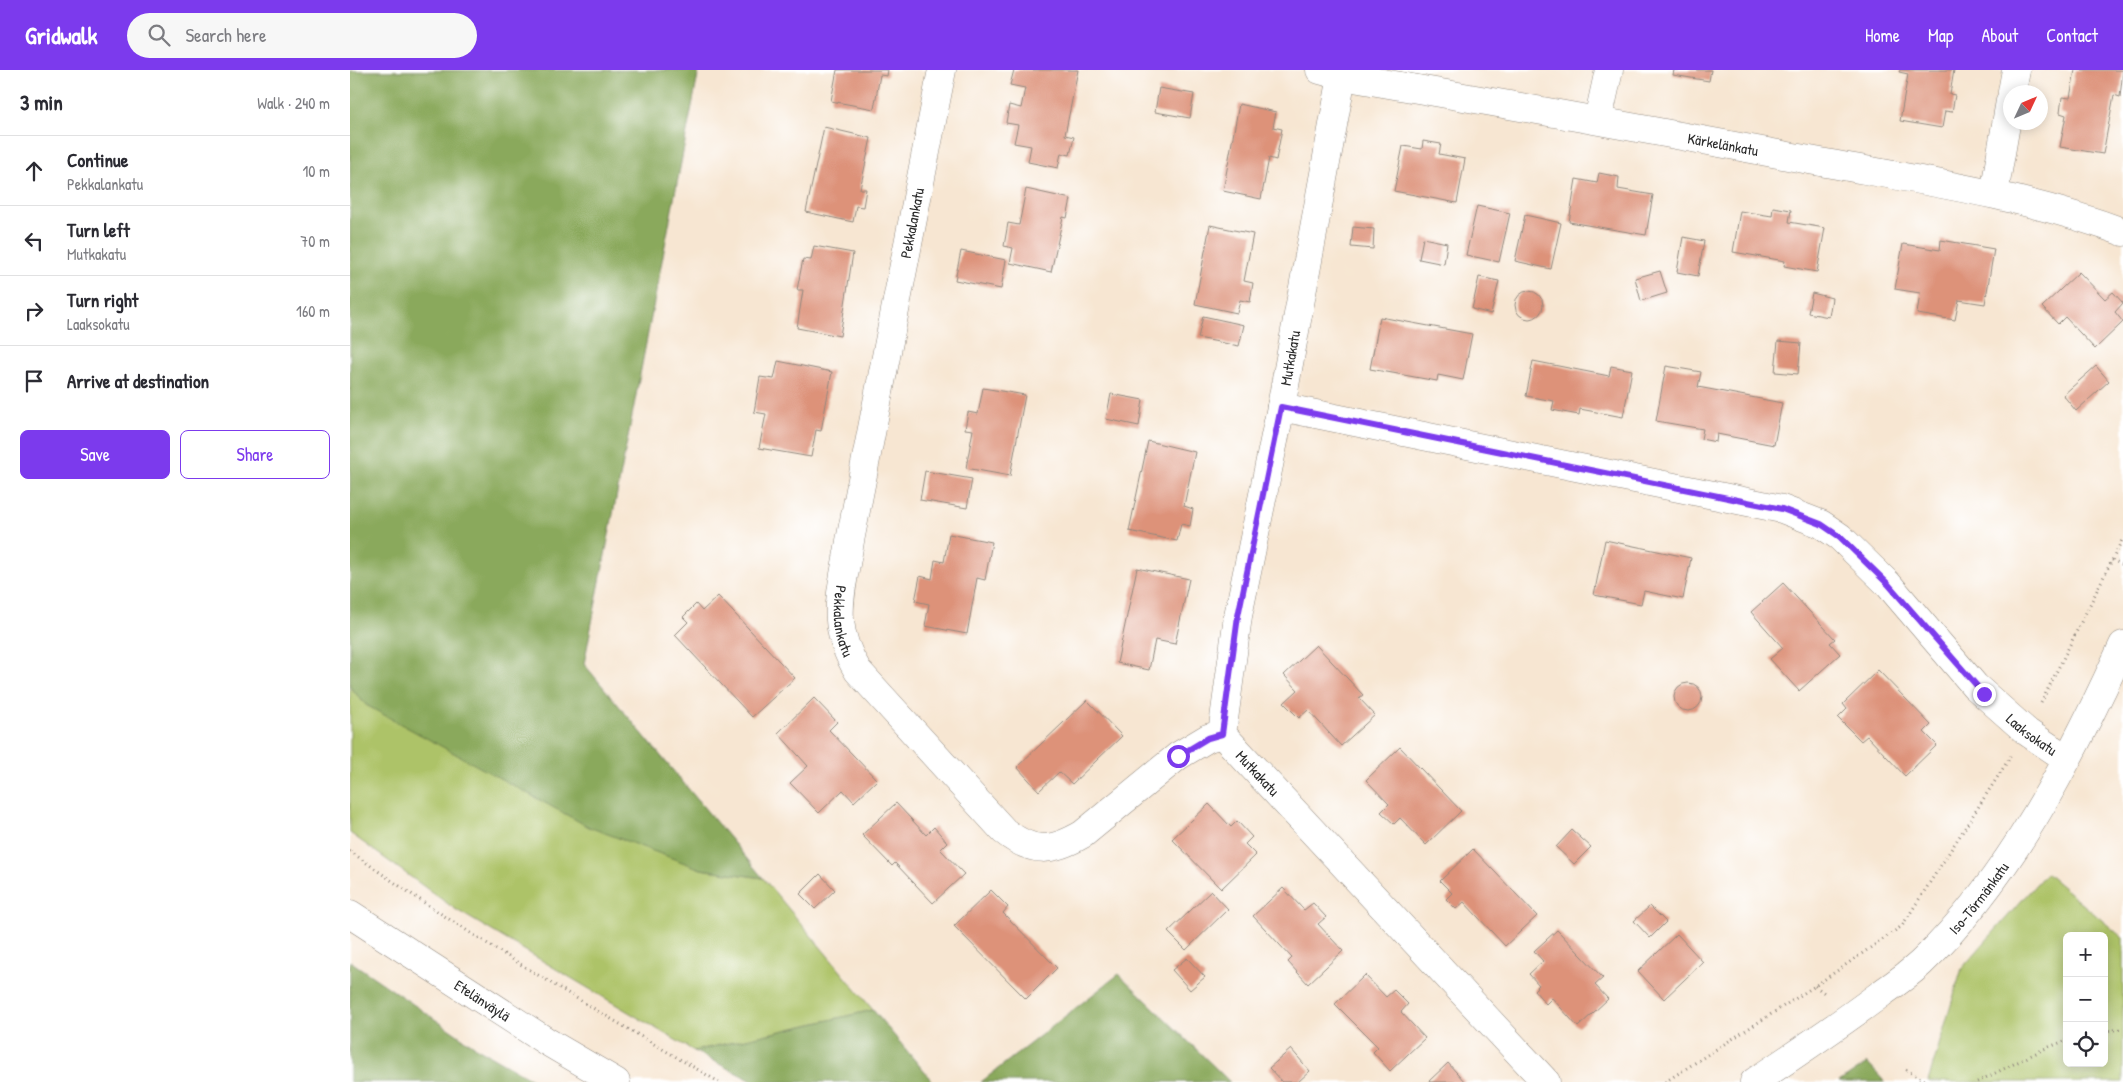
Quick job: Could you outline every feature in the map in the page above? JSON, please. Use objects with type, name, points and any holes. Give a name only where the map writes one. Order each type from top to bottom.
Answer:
[{"type":"street","name":"Pekkalankatu","points":[[942,70],[850,541],[838,613],[843,642],[858,671],[1004,831],[1018,842],[1027,846],[1047,848],[1059,846],[1083,834],[1178,756],[1208,738],[1222,734]]},
{"type":"street","points":[[1598,120],[1609,70]]},
{"type":"street","points":[[2013,85],[2016,70]]},
{"type":"street","name":"Mutkakatu","points":[[1331,73],[1281,407],[1238,616],[1222,734],[1546,1082]]},
{"type":"street","name":"Kärkelänkatu","points":[[1331,73],[1598,120],[1994,194],[2097,222],[2123,232]]},
{"type":"street","points":[[1994,194],[2005,130]]},
{"type":"street","name":"Laaksokatu","points":[[1281,407],[1782,509],[1804,516],[1821,524],[1840,537],[1888,584],[1975,686],[2027,732],[2067,759]]},
{"type":"street","name":"Iso-Törmänkatu","points":[[1754,1082],[1853,1015],[1919,965],[1960,923],[2003,866],[2117,675],[2123,645]]},
{"type":"street","name":"Etelänväylä","points":[[350,914],[546,1041],[616,1082]]},
{"type":"path","points":[[1665,1082],[1815,986],[1902,926],[2027,732],[2123,538]]},
{"type":"path","points":[[2112,560],[2123,565]]},
{"type":"path","points":[[350,851],[412,895],[583,1002],[719,1082]]},
{"type":"path","points":[[2108,1031],[2123,1029]]},
{"type":"path","points":[[1977,1082],[2063,1042]]},
{"type":"path","points":[[1906,1070],[1928,1082]]},
{"type":"green space","points":[[699,70],[584,664],[763,878],[701,869],[589,827],[366,705],[350,687],[350,71]]},
{"type":"green space","points":[[350,687],[366,705],[701,869],[763,878],[873,1010],[694,1051],[455,909],[350,833]]},
{"type":"green space","points":[[2046,873],[2123,938],[2123,1082],[1928,1082],[1962,968]]},
{"type":"green space","points":[[350,961],[477,1048],[537,1082],[350,1082]]},
{"type":"green space","points":[[1119,974],[1230,1082],[981,1082]]},
{"type":"green space","points":[[873,1010],[933,1082],[754,1082],[694,1051]]},
{"type":"green space","points":[[1867,1063],[1885,1082],[1839,1082]]},
{"type":"building","points":[[837,70],[888,70],[887,76],[880,75],[874,109],[831,101]]},
{"type":"building","points":[[1014,70],[1078,70],[1065,135],[1074,137],[1070,155],[1061,153],[1058,168],[1028,162],[1031,146],[1014,143],[1018,125],[1006,123],[1009,105],[1021,108],[1025,88],[1010,85]]},
{"type":"building","points":[[1674,70],[1711,70],[1709,81],[1673,75]]},
{"type":"building","points":[[1900,70],[1954,70],[1950,94],[1955,95],[1952,112],[1945,111],[1942,128],[1900,121],[1908,74],[1899,72]]},
{"type":"building","points":[[2075,70],[2123,70],[2120,97],[2114,95],[2103,154],[2060,147],[2066,115],[2060,113],[2062,97],[2070,98]]},
{"type":"building","points":[[1159,88],[1194,94],[1190,118],[1155,112]]},
{"type":"building","points":[[1239,104],[1276,112],[1273,127],[1282,129],[1276,160],[1269,158],[1261,199],[1223,191]]},
{"type":"building","points":[[824,127],[871,138],[860,189],[866,189],[863,207],[856,206],[853,222],[806,212]]},
{"type":"building","points":[[1423,141],[1441,144],[1439,154],[1465,159],[1457,203],[1394,191],[1403,146],[1422,149]]},
{"type":"building","points":[[1599,173],[1619,177],[1618,189],[1653,195],[1646,235],[1569,222],[1576,179],[1597,183]]},
{"type":"building","points":[[1026,189],[1071,199],[1067,218],[1063,217],[1051,272],[1010,263],[1013,248],[1004,246],[1008,223],[1019,225]]},
{"type":"building","points":[[1477,206],[1510,213],[1499,262],[1466,255]]},
{"type":"building","points":[[1773,207],[1791,210],[1789,222],[1825,228],[1817,272],[1784,266],[1785,261],[1733,252],[1740,211],[1772,216]]},
{"type":"building","points":[[1525,215],[1561,223],[1551,269],[1515,261]]},
{"type":"building","points":[[1210,225],[1253,234],[1244,281],[1253,283],[1250,302],[1240,300],[1237,313],[1195,304]]},
{"type":"building","points":[[1353,227],[1374,229],[1373,249],[1351,247]]},
{"type":"building","points":[[1683,237],[1704,241],[1698,276],[1677,272]]},
{"type":"building","points":[[1423,238],[1447,243],[1444,264],[1419,259]]},
{"type":"building","points":[[1941,240],[1994,249],[1985,304],[1959,300],[1955,320],[1917,314],[1920,293],[1895,289],[1903,244],[1940,250]]},
{"type":"building","points":[[814,246],[853,253],[840,336],[797,328],[803,290],[797,290],[803,259],[811,260]]},
{"type":"building","points":[[961,251],[1006,260],[1001,289],[955,280]]},
{"type":"building","points":[[1660,271],[1667,293],[1641,301],[1635,278]]},
{"type":"building","points":[[2079,272],[2105,299],[2113,292],[2123,303],[2115,312],[2123,322],[2095,349],[2065,317],[2058,324],[2042,307]]},
{"type":"building","points":[[1479,277],[1499,281],[1491,314],[1472,309]]},
{"type":"building","points":[[1529,291],[1539,295],[1543,305],[1539,315],[1529,319],[1519,315],[1515,305],[1519,295]]},
{"type":"building","points":[[1812,293],[1832,298],[1829,317],[1808,313]]},
{"type":"building","points":[[1203,316],[1244,325],[1239,346],[1198,338]]},
{"type":"building","points":[[1380,317],[1472,334],[1463,380],[1438,375],[1437,381],[1370,369]]},
{"type":"building","points":[[1778,341],[1801,343],[1798,374],[1775,372]]},
{"type":"building","points":[[778,361],[832,372],[821,431],[816,430],[811,457],[759,448],[766,414],[754,412],[760,377],[774,379]]},
{"type":"building","points":[[1533,361],[1609,376],[1611,366],[1632,370],[1623,417],[1580,409],[1579,415],[1552,410],[1554,401],[1526,396]]},
{"type":"building","points":[[1666,366],[1701,372],[1698,387],[1782,403],[1774,445],[1717,434],[1716,442],[1701,439],[1703,429],[1656,421]]},
{"type":"building","points":[[2096,366],[2109,381],[2076,411],[2063,395]]},
{"type":"building","points":[[983,388],[1025,395],[1010,476],[966,468],[973,430],[965,429],[968,412],[978,414]]},
{"type":"building","points":[[1111,394],[1143,400],[1139,426],[1106,419]]},
{"type":"building","points":[[1148,441],[1195,452],[1184,506],[1193,509],[1190,526],[1181,524],[1177,541],[1129,531]]},
{"type":"building","points":[[925,471],[972,479],[967,508],[920,500]]},
{"type":"building","points":[[949,534],[992,542],[985,580],[977,578],[967,634],[925,626],[929,604],[915,601],[920,576],[932,579],[935,560],[944,562]]},
{"type":"building","points":[[1605,540],[1691,558],[1683,599],[1644,591],[1641,604],[1594,595]]},
{"type":"building","points":[[1137,568],[1189,579],[1175,644],[1155,640],[1149,670],[1117,663]]},
{"type":"building","points":[[1783,583],[1835,639],[1830,643],[1840,654],[1799,691],[1770,659],[1783,648],[1751,612]]},
{"type":"building","points":[[718,596],[795,678],[752,717],[675,635],[688,622],[683,617],[696,604],[702,611]]},
{"type":"building","points":[[1316,645],[1363,695],[1359,698],[1375,715],[1341,746],[1308,710],[1299,718],[1284,703],[1298,690],[1284,675]]},
{"type":"building","points":[[1878,670],[1931,725],[1924,732],[1937,745],[1905,776],[1867,736],[1861,741],[1838,718],[1847,709],[1843,704]]},
{"type":"building","points":[[1688,683],[1698,687],[1702,697],[1698,707],[1688,711],[1678,707],[1674,697],[1678,687]]},
{"type":"building","points":[[814,698],[837,722],[829,730],[877,780],[854,802],[843,790],[819,813],[790,783],[808,766],[778,733]]},
{"type":"building","points":[[1087,700],[1122,736],[1072,784],[1059,772],[1039,791],[1017,767]]},
{"type":"building","points":[[1400,747],[1461,811],[1426,845],[1400,818],[1394,824],[1381,812],[1389,804],[1366,780]]},
{"type":"building","points":[[896,803],[926,835],[934,827],[947,842],[940,849],[964,874],[933,903],[895,863],[892,866],[862,835]]},
{"type":"building","points":[[1209,804],[1231,827],[1237,821],[1252,837],[1245,844],[1256,855],[1221,889],[1172,839]]},
{"type":"building","points":[[1572,830],[1591,847],[1574,864],[1556,847]]},
{"type":"building","points":[[1473,849],[1537,916],[1505,946],[1464,902],[1456,909],[1446,899],[1452,893],[1440,881]]},
{"type":"building","points":[[820,874],[835,890],[815,909],[800,894]]},
{"type":"building","points":[[1283,888],[1304,910],[1313,903],[1326,917],[1318,924],[1343,951],[1308,984],[1288,962],[1292,958],[1253,916]]},
{"type":"building","points":[[991,890],[1008,907],[1003,913],[1057,968],[1026,999],[954,926]]},
{"type":"building","points":[[1211,891],[1228,909],[1186,950],[1168,932]]},
{"type":"building","points":[[1650,906],[1666,922],[1650,938],[1634,921]]},
{"type":"building","points":[[1557,930],[1603,978],[1595,985],[1608,999],[1578,1027],[1552,998],[1546,1004],[1534,990],[1539,985],[1529,974],[1543,961],[1534,951]]},
{"type":"building","points":[[1677,934],[1703,962],[1664,999],[1638,971]]},
{"type":"building","points":[[1187,958],[1205,977],[1190,990],[1172,970]]},
{"type":"building","points":[[1365,975],[1386,997],[1394,990],[1408,1004],[1401,1012],[1425,1038],[1390,1071],[1373,1052],[1378,1047],[1335,1004]]},
{"type":"building","points":[[1291,1049],[1310,1071],[1298,1082],[1282,1082],[1269,1068]]},
{"type":"building","points":[[1448,1063],[1465,1082],[1428,1082]]},
{"type":"route","points":[[1178,756],[1208,738],[1222,734],[1238,616],[1281,407],[1782,509],[1804,516],[1821,524],[1840,537],[1888,584],[1938,644],[1984,694]]}]
